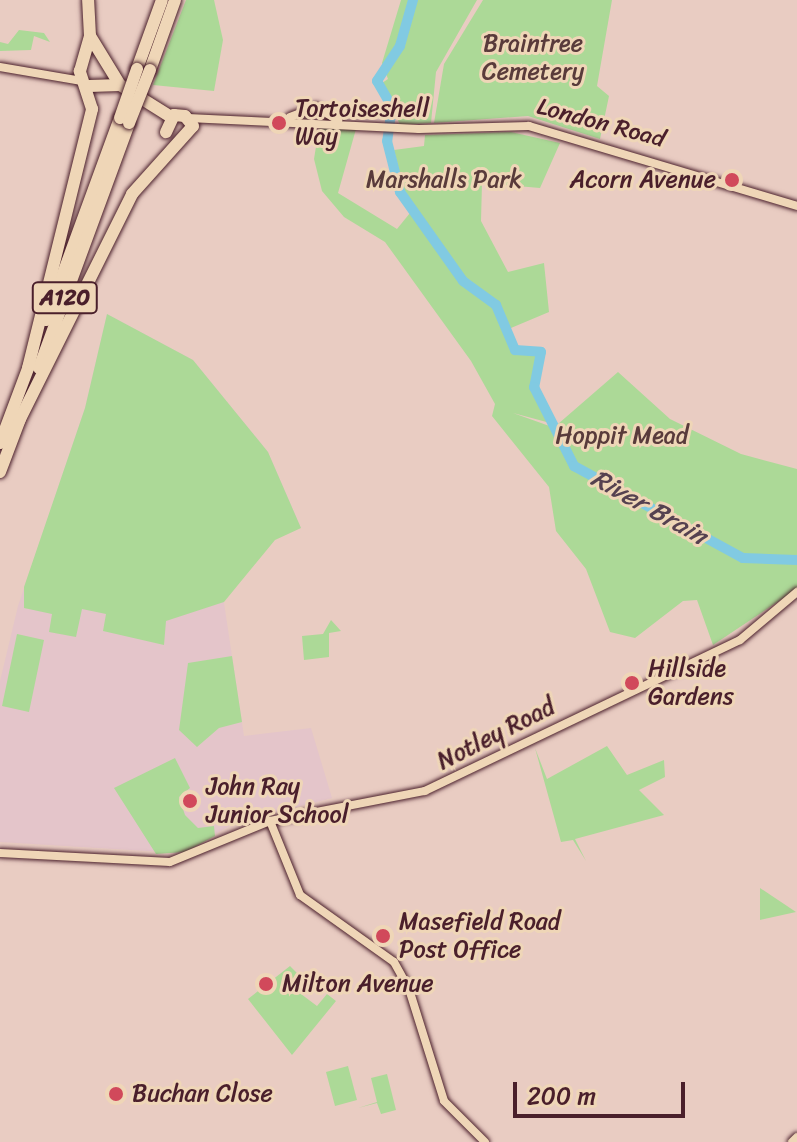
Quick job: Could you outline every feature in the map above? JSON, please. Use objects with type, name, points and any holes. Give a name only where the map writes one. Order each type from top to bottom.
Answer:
[{"type":"highway","points":[[17,425],[132,194],[179,142],[190,124],[154,111],[107,78],[90,36],[88,0]]},
{"type":"highway","name":"A120","points":[[147,65],[161,0]]},
{"type":"highway","name":"A120","points":[[0,443],[124,121],[177,0]]},
{"type":"highway","points":[[28,368],[92,109],[82,64],[90,36]]},
{"type":"highway","points":[[82,64],[99,58]]},
{"type":"highway","points":[[86,84],[107,78]]},
{"type":"highway","points":[[154,111],[166,132],[179,142]]},
{"type":"highway","points":[[166,132],[171,117]]},
{"type":"highway","name":"A120","points":[[0,472],[124,121]]},
{"type":"street","points":[[62,76],[82,64]]},
{"type":"street","points":[[0,67],[62,76],[86,84]]},
{"type":"street","points":[[190,124],[286,118],[308,122],[324,117],[316,107],[286,118]]},
{"type":"street","points":[[307,111],[308,122]]},
{"type":"street","name":"London Road","points":[[324,117],[390,128],[529,126],[797,206]]},
{"type":"street","name":"Notley Road","points":[[0,853],[170,862],[270,821],[425,791],[490,764],[608,698],[740,640],[797,592]]},
{"type":"street","points":[[270,821],[300,895],[377,947],[410,992],[444,1101],[485,1142]]},
{"type":"street","points":[[792,1142],[797,1137]]},
{"type":"shaded area","points":[[107,314],[193,360],[268,452],[301,528],[275,539],[223,596],[244,736],[311,728],[332,798],[237,822],[180,853],[0,842],[0,681],[18,606],[85,408]]},
{"type":"green space","points":[[186,0],[214,0],[223,40],[214,91],[153,85]]},
{"type":"green space","points":[[401,0],[477,0],[436,72],[431,123],[400,125],[382,83],[388,79],[382,63]]},
{"type":"green space","name":"Braintree Cemetery","points":[[483,0],[612,0],[597,86],[609,96],[600,139],[528,116],[434,123],[444,64]]},
{"type":"green space","points":[[19,30],[44,33],[50,42],[34,36],[31,50],[0,51],[0,42],[8,44]]},
{"type":"green space","name":"Marshalls Park","points":[[319,128],[356,129],[338,193],[397,229],[410,213],[461,283],[478,295],[481,289],[463,275],[404,190],[394,150],[424,146],[425,135],[511,132],[560,143],[540,188],[482,183],[481,221],[508,272],[544,263],[549,312],[506,330],[515,351],[539,353],[532,387],[554,424],[513,413],[555,428],[572,467],[742,559],[797,561],[797,589],[713,645],[697,600],[683,601],[635,638],[610,632],[586,569],[556,531],[549,487],[492,416],[495,404],[471,361],[385,242],[344,217],[322,191],[314,159]]},
{"type":"green space","points":[[107,314],[193,360],[268,452],[301,528],[275,540],[224,602],[166,621],[164,645],[103,631],[106,614],[82,609],[76,637],[49,632],[52,614],[24,608],[24,587],[85,408]]},
{"type":"green space","name":"Hoppit Mead","points":[[618,372],[670,419],[741,454],[797,469],[797,558],[743,556],[574,466],[558,424]]},
{"type":"green space","points":[[331,620],[341,631],[329,633],[329,657],[304,660],[302,636],[323,634]]},
{"type":"green space","points":[[17,634],[44,640],[29,712],[2,706]]},
{"type":"green space","points":[[232,656],[242,722],[219,728],[197,747],[179,730],[188,663]]},
{"type":"green space","points":[[607,746],[627,775],[664,760],[665,777],[639,790],[664,815],[575,839],[586,861],[573,840],[561,842],[535,748],[547,779]]},
{"type":"green space","points":[[175,758],[190,788],[179,797],[185,815],[198,828],[214,826],[215,836],[185,852],[156,854],[114,788]]},
{"type":"green space","points":[[760,888],[796,912],[760,920]]},
{"type":"green space","points":[[290,966],[297,973],[289,985],[317,1006],[327,994],[336,1001],[292,1055],[248,999]]},
{"type":"green space","points":[[348,1066],[357,1100],[335,1106],[326,1072]]},
{"type":"green space","points":[[387,1074],[396,1110],[381,1114],[377,1103],[358,1108],[377,1102],[371,1078]]},
{"type":"waterway","name":"River Brain","points":[[413,0],[400,46],[377,81],[392,107],[387,141],[400,192],[463,281],[496,305],[515,350],[541,352],[534,387],[574,466],[743,558],[797,560]]},
{"type":"place","name":"Tortoiseshell Way","points":[[279,123]]},
{"type":"place","name":"Acorn Avenue","points":[[732,180]]},
{"type":"place","name":"Hillside Gardens","points":[[632,683]]},
{"type":"place","name":"John Ray Junior School","points":[[190,801]]},
{"type":"place","name":"Masefield Road Post Office","points":[[383,936]]},
{"type":"place","name":"Milton Avenue","points":[[266,984]]},
{"type":"place","name":"Buchan Close","points":[[116,1094]]}]
